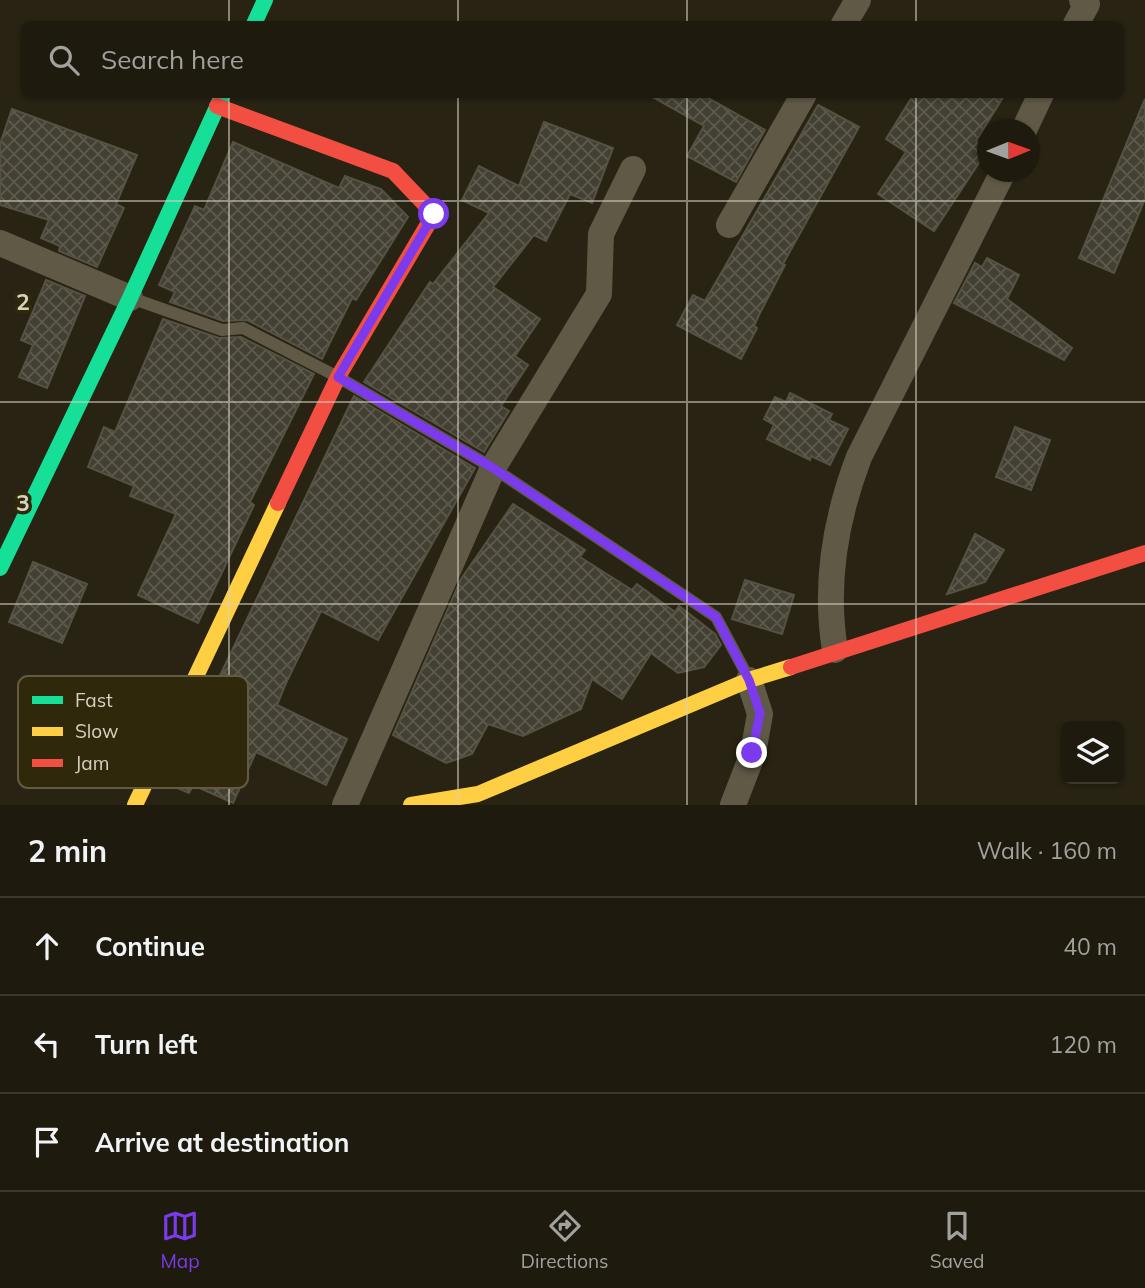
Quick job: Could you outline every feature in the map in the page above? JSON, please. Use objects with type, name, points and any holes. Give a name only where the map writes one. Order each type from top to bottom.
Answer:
[{"type":"street","points":[[255,21],[265,0]]},
{"type":"street","points":[[846,21],[858,0]]},
{"type":"street","points":[[1078,21],[1087,4],[1082,0]]},
{"type":"street","points":[[729,225],[802,98]]},
{"type":"street","points":[[1029,119],[1039,98]]},
{"type":"street","points":[[0,568],[130,298],[220,100],[393,171],[434,214],[338,377],[196,676]]},
{"type":"street","points":[[345,805],[493,468],[599,294],[601,234],[633,169]]},
{"type":"street","points":[[835,650],[828,610],[830,575],[842,501],[859,457],[998,182]]},
{"type":"street","points":[[0,243],[130,298]]},
{"type":"street","points":[[411,805],[461,801],[749,680],[835,650],[1145,553]]},
{"type":"street","points":[[733,805],[752,753],[760,713],[749,680]]},
{"type":"street","points":[[135,805],[143,788]]},
{"type":"lane","points":[[130,298],[222,330],[243,327],[338,377],[493,468],[716,617],[749,680]]},
{"type":"building","points":[[654,98],[708,98],[765,130],[736,182],[687,156],[704,126]]},
{"type":"building","points":[[912,98],[1003,98],[990,119],[977,119],[977,166],[934,231],[878,194],[906,152],[886,139]]},
{"type":"building","points":[[1145,99],[1145,199],[1114,273],[1079,258]]},
{"type":"building","points":[[818,105],[859,127],[783,264],[785,265],[759,315],[754,326],[757,328],[741,359],[677,325],[693,295],[705,301]]},
{"type":"building","points":[[12,109],[137,155],[116,204],[124,208],[97,267],[59,251],[60,246],[41,238],[49,220],[0,205],[0,144]]},
{"type":"building","points":[[544,122],[613,148],[592,203],[570,194],[546,241],[534,235],[493,287],[540,319],[515,356],[528,365],[501,406],[509,411],[484,452],[364,382],[430,282],[433,284],[489,213],[462,200],[479,166],[519,186]]},
{"type":"building","points":[[233,142],[339,188],[345,176],[381,189],[408,217],[356,300],[352,298],[322,359],[247,320],[223,321],[170,302],[175,292],[159,285],[195,206],[204,210]]},
{"type":"building","points":[[987,258],[1019,275],[1007,299],[1072,348],[1064,360],[954,303],[975,263],[982,267]]},
{"type":"building","points":[[46,280],[85,296],[47,388],[19,377],[33,345],[21,340]]},
{"type":"building","points":[[163,319],[219,338],[241,337],[314,374],[250,502],[254,505],[198,623],[138,595],[176,514],[130,496],[134,486],[88,467],[104,427],[115,432]]},
{"type":"building","points":[[790,393],[832,414],[829,420],[848,429],[830,465],[811,456],[810,460],[767,439],[774,425],[764,419],[775,397],[786,402]]},
{"type":"building","points":[[354,396],[475,468],[378,640],[321,611],[286,683],[277,705],[347,739],[326,785],[256,752],[248,770],[248,676],[220,676]]},
{"type":"building","points":[[1015,427],[1050,440],[1031,490],[996,477]]},
{"type":"building","points":[[513,504],[585,550],[580,557],[632,590],[637,584],[675,612],[679,606],[715,634],[721,645],[704,667],[678,673],[651,653],[622,699],[592,679],[581,709],[523,736],[488,724],[472,754],[446,763],[393,735],[461,579]]},
{"type":"building","points":[[975,534],[1004,550],[985,582],[947,594]]},
{"type":"building","points":[[33,562],[87,584],[62,643],[9,622]]},
{"type":"building","points":[[745,580],[794,595],[782,634],[732,619]]},
{"type":"building","points":[[177,788],[192,788],[189,793]]},
{"type":"building","points":[[200,788],[240,788],[233,803]]},
{"type":"traffic: fast","points":[[255,21],[265,0]]},
{"type":"traffic: fast","points":[[0,568],[130,298],[221,98]]},
{"type":"traffic: slow","points":[[196,676],[278,503]]},
{"type":"traffic: slow","points":[[411,805],[478,794],[749,680],[791,667]]},
{"type":"traffic: slow","points":[[135,805],[143,788]]},
{"type":"traffic: jam","points":[[217,106],[393,171],[434,214],[338,377],[278,503]]},
{"type":"traffic: jam","points":[[791,667],[1145,553]]},
{"type":"route","points":[[434,214],[338,377],[493,468],[716,617],[749,680],[760,713],[752,753]]}]
